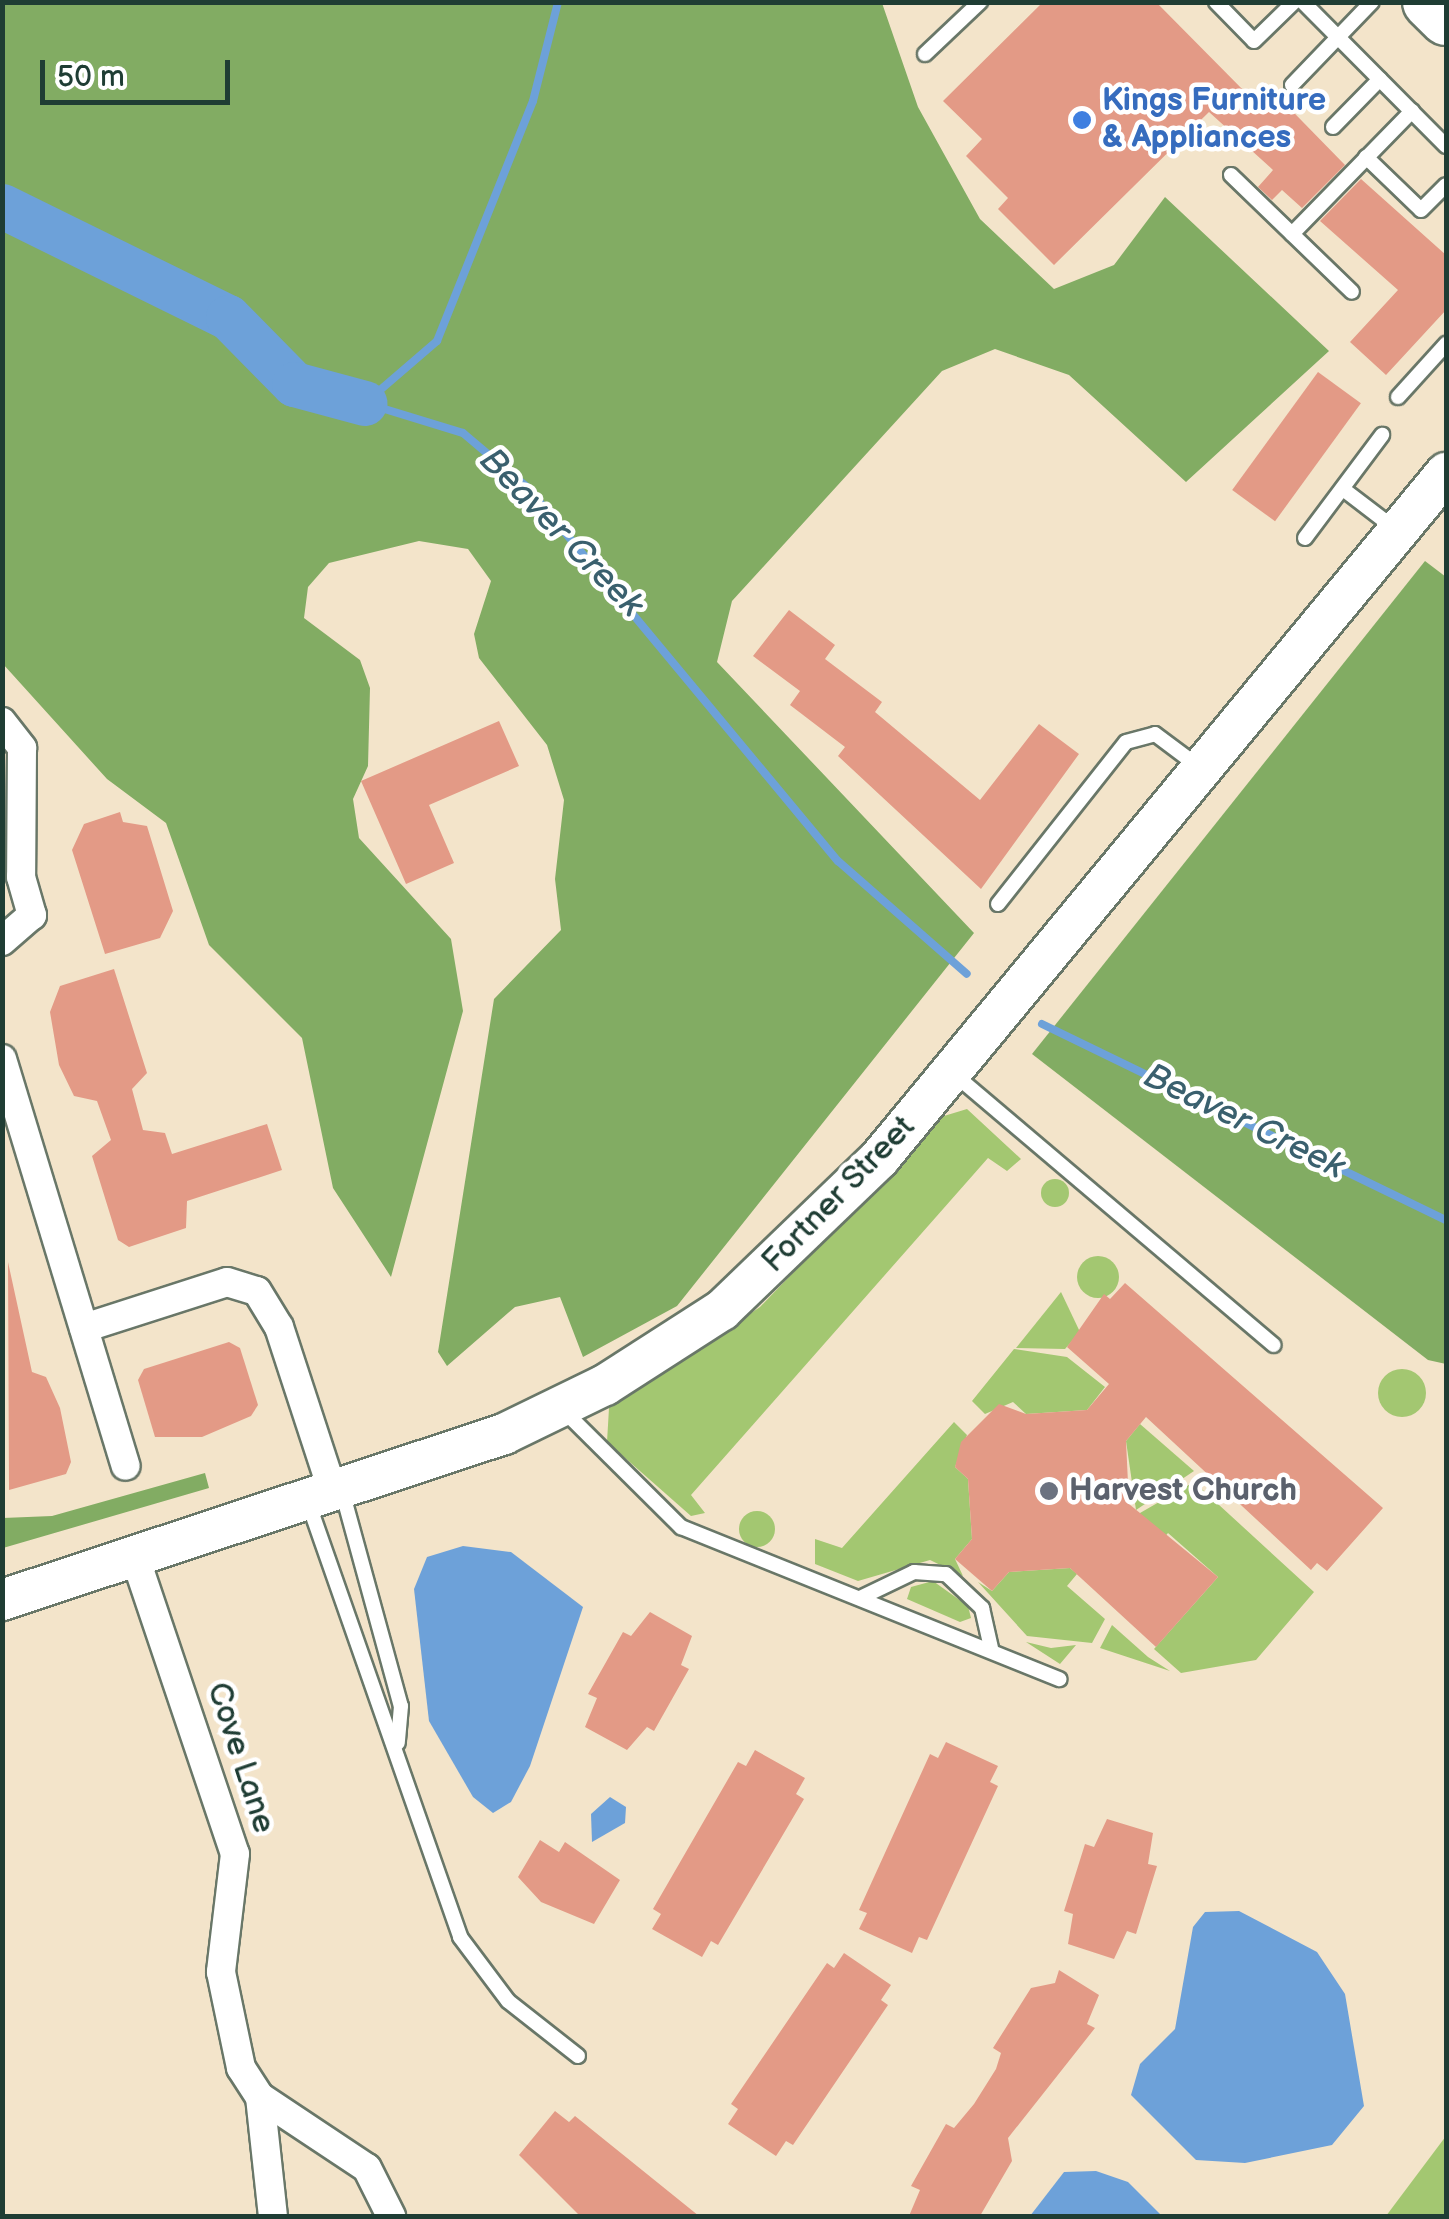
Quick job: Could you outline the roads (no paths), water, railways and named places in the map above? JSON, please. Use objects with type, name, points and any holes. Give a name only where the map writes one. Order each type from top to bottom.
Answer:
[{"type":"highway","points":[[1429,2],[1446,19]]},
{"type":"street","name":"Fortner Street","points":[[2,1600],[328,1494],[562,1408],[761,1278],[952,1073],[1206,772],[1446,473]]},
{"type":"street","points":[[2,722],[22,748],[22,877],[32,916],[2,940]]},
{"type":"street","points":[[2,1059],[126,1466]]},
{"type":"street","points":[[84,1328],[227,1282],[256,1292],[279,1326],[328,1494]]},
{"type":"street","name":"Cove Lane","points":[[135,1557],[235,1854],[221,1972],[230,2037],[260,2098],[272,2216]]},
{"type":"street","points":[[260,2098],[366,2168],[391,2216]]},
{"type":"lane","points":[[926,54],[980,2]]},
{"type":"lane","points":[[1216,2],[1254,41],[1294,2]]},
{"type":"lane","points":[[1303,2],[1446,146]]},
{"type":"lane","points":[[1292,85],[1372,2]]},
{"type":"lane","points":[[1332,127],[1380,80]]},
{"type":"lane","points":[[1292,234],[1412,111]]},
{"type":"lane","points":[[1366,157],[1422,210],[1446,185]]},
{"type":"lane","points":[[1231,175],[1352,292]]},
{"type":"lane","points":[[1398,397],[1444,352]]},
{"type":"lane","points":[[1305,538],[1382,435]]},
{"type":"lane","points":[[1343,489],[1400,534]]},
{"type":"lane","points":[[998,904],[1126,742],[1155,734],[1206,772]]},
{"type":"lane","points":[[952,1073],[1274,1345]]},
{"type":"lane","points":[[562,1408],[681,1527],[991,1648],[1060,1679]]},
{"type":"lane","points":[[328,1494],[401,1706],[398,1743]]},
{"type":"lane","points":[[328,1494],[374,1712],[398,1743],[460,1937],[508,2002],[578,2056]]},
{"type":"lane","points":[[860,1598],[914,1572],[946,1574],[976,1599],[991,1648]]},
{"type":"water","points":[[463,1546],[511,1552],[583,1607],[530,1766],[511,1802],[493,1813],[473,1797],[429,1721],[414,1589],[427,1557]]},
{"type":"water","points":[[610,1797],[626,1807],[625,1823],[592,1842],[591,1814]]},
{"type":"water","points":[[1239,1911],[1317,1952],[1345,1994],[1364,2106],[1332,2145],[1245,2163],[1196,2160],[1131,2095],[1140,2064],[1175,2029],[1193,1927],[1205,1912]]},
{"type":"water","points":[[1096,2171],[1128,2182],[1162,2216],[1030,2216],[1064,2172]]},
{"type":"waterway","points":[[365,403],[437,341],[533,101],[558,2]]},
{"type":"waterway","name":"Beaver Creek","points":[[2,206],[228,317],[294,384],[365,403]]},
{"type":"waterway","name":"Beaver Creek","points":[[365,403],[463,433],[528,488],[838,861],[967,974]]},
{"type":"waterway","name":"Beaver Creek","points":[[1042,1024],[1446,1220]]},
{"type":"place","name":"Kings Furniture & Appliances","points":[[1082,120]]},
{"type":"place","name":"Harvest Church","points":[[1049,1491]]}]
